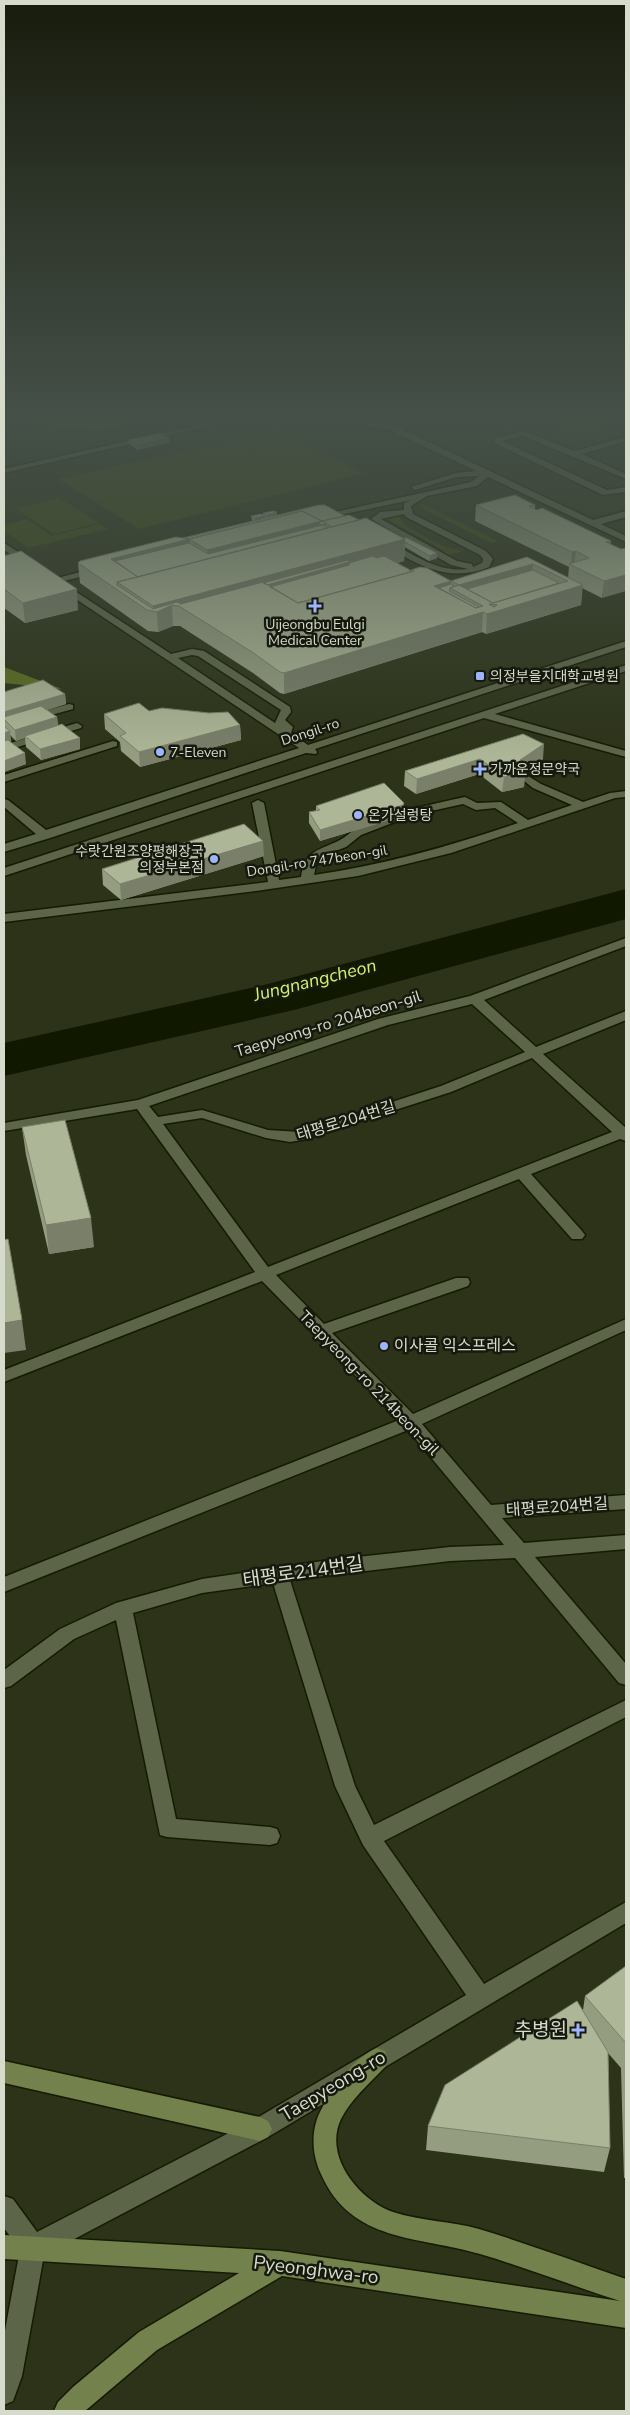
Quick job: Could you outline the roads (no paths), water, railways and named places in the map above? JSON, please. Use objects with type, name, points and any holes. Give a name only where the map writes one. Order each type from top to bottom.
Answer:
[{"type":"main road","points":[[377,2059],[340,2101],[328,2121],[325,2144],[330,2167],[338,2185],[351,2200],[386,2222],[456,2235],[626,2291]]},
{"type":"main road","points":[[4,2072],[260,2129]]},
{"type":"main road","name":"Pyeonghwa-ro","points":[[4,2247],[33,2247],[280,2263],[626,2315]]},
{"type":"main road","points":[[67,2411],[82,2396],[148,2341],[280,2263]]},
{"type":"street","points":[[399,533],[455,564],[483,566]]},
{"type":"street","points":[[381,541],[438,570],[460,572],[483,566],[488,562],[488,558],[474,548],[444,533]]},
{"type":"street","points":[[613,533],[626,539]]},
{"type":"street","points":[[4,546],[331,765]]},
{"type":"street","points":[[47,575],[113,566]]},
{"type":"street","name":"Dongil-ro","points":[[4,848],[46,836],[626,644]]},
{"type":"street","points":[[169,657],[192,652],[201,653],[286,709],[280,721],[288,727],[285,734]]},
{"type":"street","points":[[4,872],[626,668]]},
{"type":"street","points":[[4,725],[69,707]]},
{"type":"street","points":[[482,714],[626,754]]},
{"type":"street","points":[[4,748],[77,726]]},
{"type":"street","points":[[4,779],[113,744]]},
{"type":"street","points":[[524,777],[537,786],[584,806]]},
{"type":"street","name":"Dongil-ro 747beon-gil","points":[[4,918],[358,872],[447,851],[614,795],[626,794]]},
{"type":"street","points":[[307,880],[307,868],[311,859],[322,851],[351,840],[357,833],[410,812],[465,800],[477,807],[497,804],[526,824]]},
{"type":"street","points":[[4,802],[46,836]]},
{"type":"street","points":[[258,803],[274,884]]},
{"type":"street","name":"Taepyeong-ro 204beon-gil","points":[[4,1127],[141,1104],[383,1022],[475,999],[626,942]]},
{"type":"street","points":[[4,1376],[625,1134],[532,1054],[475,999]]},
{"type":"street","name":"태평로204번길","points":[[154,1122],[207,1114],[273,1137],[287,1139],[302,1136],[446,1089],[626,1015]]},
{"type":"street","name":"Taepyeong-ro 214beon-gil","points":[[141,1104],[265,1274],[411,1422],[518,1551],[626,1676]]},
{"type":"street","points":[[522,1173],[577,1235]]},
{"type":"street","points":[[320,1331],[462,1282]]},
{"type":"street","points":[[4,1585],[411,1422],[626,1324]]},
{"type":"street","name":"태평로204번길","points":[[487,1512],[626,1502]]},
{"type":"street","name":"태평로214번길","points":[[4,1680],[67,1634],[123,1608],[202,1586],[280,1576],[329,1567],[450,1554],[518,1551],[626,1542]]},
{"type":"street","points":[[280,1576],[345,1786],[370,1838],[480,1998]]},
{"type":"street","points":[[123,1608],[167,1828],[270,1836]]},
{"type":"street","points":[[370,1838],[626,1708]]},
{"type":"street","name":"Taepyeong-ro","points":[[33,2247],[260,2129],[626,1912]]},
{"type":"street","points":[[4,2208],[33,2247],[9,2376],[4,2392]]},
{"type":"water","name":"Jungnangcheon","points":[[626,889],[626,919],[294,1010],[4,1076],[4,1043],[268,984]]},
{"type":"place","name":"Uijeongbu Eulgi Medical Center","points":[[315,606]]},
{"type":"place","name":"의정부을지대학교병원","points":[[480,676]]},
{"type":"place","name":"7-Eleven","points":[[160,752]]},
{"type":"place","name":"가까운정문약국","points":[[480,769]]},
{"type":"place","name":"온가설렁탕","points":[[358,815]]},
{"type":"place","name":"수랏간원조양평해장국 의정부본점","points":[[214,859]]},
{"type":"place","name":"이사콜 익스프레스","points":[[384,1346]]},
{"type":"place","name":"추병원","points":[[578,2030]]}]
